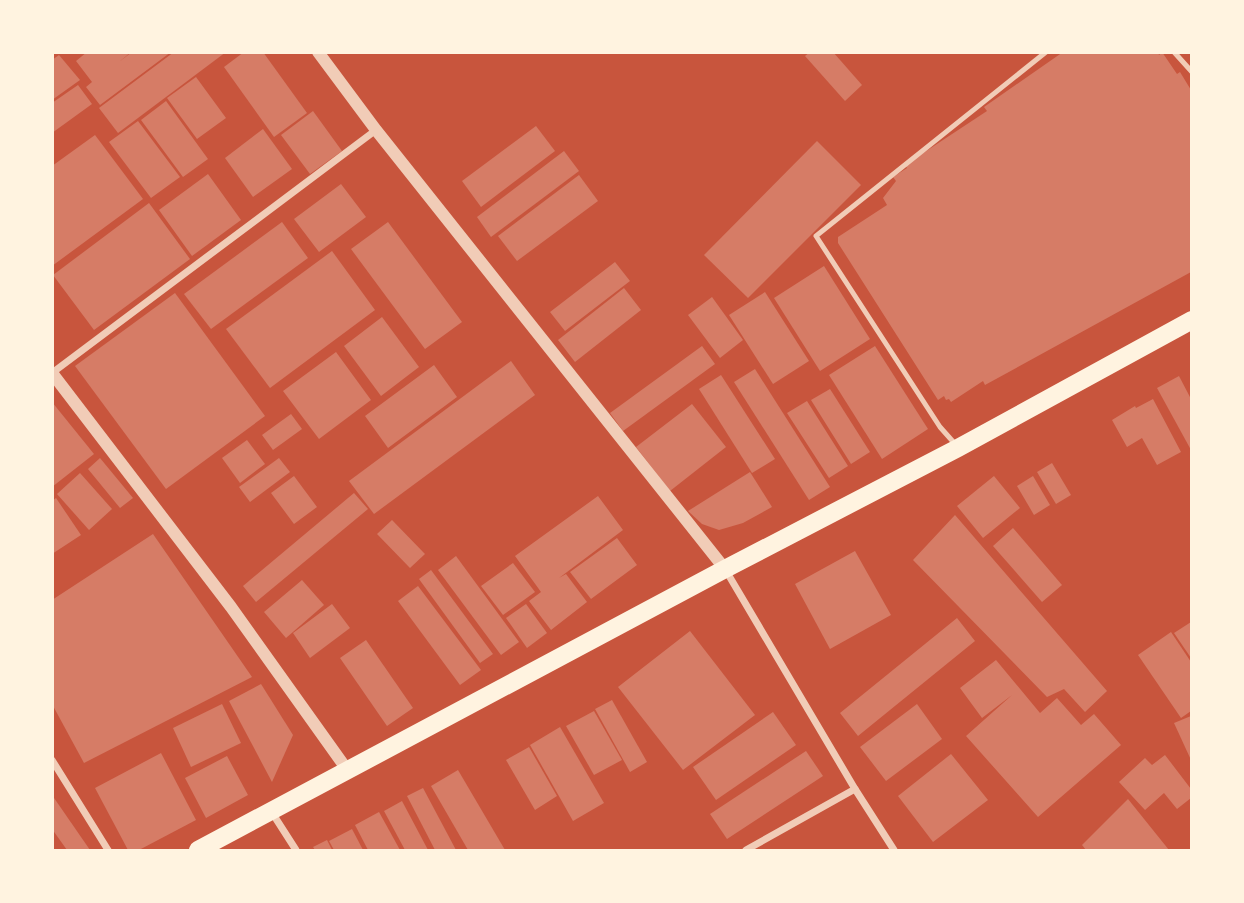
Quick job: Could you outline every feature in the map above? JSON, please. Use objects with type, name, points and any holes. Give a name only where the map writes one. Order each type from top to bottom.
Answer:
[{"type":"main road","points":[[198,850],[724,569],[958,448],[1192,320]]},
{"type":"street","points":[[317,52],[724,569],[894,850]]},
{"type":"street","points":[[348,771],[231,607],[52,373],[376,130]]},
{"type":"street","points":[[52,760],[108,850]]},
{"type":"street","points":[[746,850],[855,789]]},
{"type":"street","points":[[271,810],[296,850]]},
{"type":"lane","points":[[958,448],[940,427],[816,236],[1046,52]]},
{"type":"lane","points":[[1174,52],[1192,72]]},
{"type":"building","points":[[87,52],[131,52],[119,62],[132,52],[171,52],[100,105],[86,87],[92,82],[76,61]]},
{"type":"building","points":[[174,52],[226,52],[118,133],[99,108]]},
{"type":"building","points":[[244,52],[263,52],[307,113],[274,137],[224,67]]},
{"type":"building","points":[[810,52],[833,52],[862,85],[845,101],[805,56]]},
{"type":"building","points":[[1063,52],[1158,52],[1159,55],[1162,52],[1177,74],[1180,72],[1191,90],[1191,272],[985,385],[983,381],[951,402],[944,396],[938,400],[838,243],[838,237],[887,205],[883,198],[896,181],[893,177],[907,168],[905,165],[987,111],[984,107]]},
{"type":"building","points":[[59,55],[80,80],[52,100],[52,60]]},
{"type":"building","points":[[196,77],[226,118],[197,139],[167,98]]},
{"type":"building","points":[[78,85],[92,104],[52,133],[52,103]]},
{"type":"building","points":[[166,101],[208,159],[183,177],[141,120]]},
{"type":"building","points":[[313,111],[342,151],[310,174],[281,135]]},
{"type":"building","points":[[138,121],[180,177],[151,198],[109,142]]},
{"type":"building","points":[[536,126],[555,151],[481,207],[462,181]]},
{"type":"building","points":[[263,129],[292,169],[253,197],[225,158]]},
{"type":"building","points":[[95,135],[143,199],[52,266],[52,166]]},
{"type":"building","points":[[817,141],[861,185],[748,298],[704,255]]},
{"type":"building","points":[[564,151],[579,171],[491,237],[477,217]]},
{"type":"building","points":[[208,174],[241,220],[192,256],[159,210]]},
{"type":"building","points":[[579,175],[598,201],[517,261],[498,236]]},
{"type":"building","points":[[341,184],[366,217],[319,252],[294,219]]},
{"type":"building","points":[[149,203],[190,259],[94,330],[53,275]]},
{"type":"building","points":[[282,222],[308,258],[211,329],[184,294]]},
{"type":"building","points":[[388,222],[462,322],[425,349],[351,249]]},
{"type":"building","points":[[332,251],[375,310],[270,388],[226,329]]},
{"type":"building","points":[[615,262],[630,281],[565,331],[550,312]]},
{"type":"building","points":[[824,266],[870,339],[820,371],[774,298]]},
{"type":"building","points":[[624,288],[641,310],[575,362],[558,340]]},
{"type":"building","points":[[765,292],[809,361],[773,384],[729,315]]},
{"type":"building","points":[[175,293],[265,416],[166,489],[75,366]]},
{"type":"building","points":[[712,297],[743,340],[720,358],[688,315]]},
{"type":"building","points":[[382,317],[419,367],[381,396],[344,346]]},
{"type":"building","points":[[702,346],[715,364],[623,431],[610,413]]},
{"type":"building","points":[[875,346],[928,429],[882,459],[829,375]]},
{"type":"building","points":[[336,352],[371,400],[319,439],[283,391]]},
{"type":"building","points":[[511,361],[535,395],[374,514],[349,481]]},
{"type":"building","points":[[434,365],[457,397],[388,448],[365,416]]},
{"type":"building","points":[[755,369],[830,487],[809,500],[734,382]]},
{"type":"building","points":[[721,375],[775,459],[752,473],[699,389]]},
{"type":"building","points":[[1179,376],[1191,399],[1191,450],[1157,388]]},
{"type":"building","points":[[830,389],[870,452],[851,464],[811,400]]},
{"type":"building","points":[[1153,399],[1181,452],[1157,465],[1142,438],[1127,447],[1112,420]]},
{"type":"building","points":[[807,401],[848,466],[829,478],[787,413]]},
{"type":"building","points":[[52,402],[94,454],[52,487]]},
{"type":"building","points":[[692,404],[726,447],[670,491],[636,447]]},
{"type":"building","points":[[291,414],[302,429],[273,450],[262,435]]},
{"type":"building","points":[[247,440],[265,464],[240,483],[222,458]]},
{"type":"building","points":[[100,458],[133,498],[120,508],[88,469]]},
{"type":"building","points":[[279,458],[290,472],[250,502],[239,487]]},
{"type":"building","points":[[1052,463],[1071,495],[1056,504],[1037,472]]},
{"type":"building","points":[[750,472],[772,507],[743,523],[719,530],[702,524],[688,511]]},
{"type":"building","points":[[80,473],[112,509],[89,530],[57,494]]},
{"type":"building","points":[[294,476],[317,507],[294,524],[271,493]]},
{"type":"building","points":[[994,476],[1020,508],[983,538],[957,506]]},
{"type":"building","points":[[1033,476],[1050,505],[1034,515],[1017,486]]},
{"type":"building","points":[[354,493],[368,509],[256,602],[243,586]]},
{"type":"building","points":[[598,496],[623,530],[559,578],[566,574],[587,602],[551,630],[529,601],[541,592],[515,556]]},
{"type":"building","points":[[56,498],[81,535],[52,554],[52,501]]},
{"type":"building","points":[[955,515],[1107,691],[1085,712],[1064,689],[1047,697],[913,560]]},
{"type":"building","points":[[392,520],[425,554],[410,568],[377,534]]},
{"type":"building","points":[[1013,528],[1062,585],[1042,602],[993,546]]},
{"type":"building","points":[[153,534],[252,677],[84,763],[52,704],[52,600]]},
{"type":"building","points":[[617,538],[637,565],[591,599],[570,572]]},
{"type":"building","points":[[855,551],[891,615],[830,649],[795,584]]},
{"type":"building","points":[[456,556],[519,642],[501,655],[438,570]]},
{"type":"building","points":[[513,563],[535,592],[503,615],[481,586]]},
{"type":"building","points":[[431,570],[493,654],[480,663],[419,579]]},
{"type":"building","points":[[302,580],[324,605],[286,638],[264,612]]},
{"type":"building","points":[[418,586],[481,670],[460,685],[398,601]]},
{"type":"building","points":[[332,604],[350,628],[310,658],[293,633]]},
{"type":"building","points":[[526,604],[547,633],[527,648],[506,618]]},
{"type":"building","points":[[957,618],[975,641],[858,736],[840,713]]},
{"type":"building","points":[[1191,622],[1191,658],[1174,633]]},
{"type":"building","points":[[690,631],[755,715],[683,770],[618,687]]},
{"type":"building","points":[[1171,632],[1191,662],[1191,711],[1181,718],[1138,655]]},
{"type":"building","points":[[366,640],[413,708],[387,726],[340,658]]},
{"type":"building","points":[[996,660],[1040,713],[1057,698],[1081,725],[1094,714],[1121,745],[1038,817],[966,736],[1012,695],[982,718],[960,688]]},
{"type":"building","points":[[261,684],[293,735],[272,782],[229,701]]},
{"type":"building","points":[[612,700],[647,762],[630,772],[595,709]]},
{"type":"building","points":[[222,704],[241,743],[191,767],[173,728]]},
{"type":"building","points":[[917,704],[942,739],[886,781],[860,747]]},
{"type":"building","points":[[594,711],[622,760],[594,775],[566,726]]},
{"type":"building","points":[[773,712],[796,745],[716,800],[693,767]]},
{"type":"building","points":[[1191,716],[1191,760],[1174,723]]},
{"type":"building","points":[[560,727],[604,803],[573,821],[530,745]]},
{"type":"building","points":[[529,747],[557,796],[535,810],[506,760]]},
{"type":"building","points":[[806,751],[823,776],[727,839],[710,814]]},
{"type":"building","points":[[161,753],[196,820],[139,850],[128,850],[95,788]]},
{"type":"building","points":[[951,754],[988,800],[933,842],[898,796]]},
{"type":"building","points":[[1165,755],[1191,789],[1191,798],[1177,809],[1164,793],[1145,810],[1119,782],[1145,758],[1152,765]]},
{"type":"building","points":[[227,756],[248,795],[206,818],[185,778]]},
{"type":"building","points":[[458,770],[505,850],[468,850],[431,786]]},
{"type":"building","points":[[423,788],[456,850],[435,850],[407,796]]},
{"type":"building","points":[[52,795],[90,850],[67,850],[52,829]]},
{"type":"building","points":[[1128,799],[1169,850],[1086,850],[1082,845]]},
{"type":"building","points":[[402,801],[428,850],[405,850],[384,811]]},
{"type":"building","points":[[379,812],[400,850],[368,850],[355,825]]},
{"type":"building","points":[[352,829],[363,850],[334,850],[329,841]]},
{"type":"building","points":[[327,840],[332,850],[315,850],[313,847]]}]
